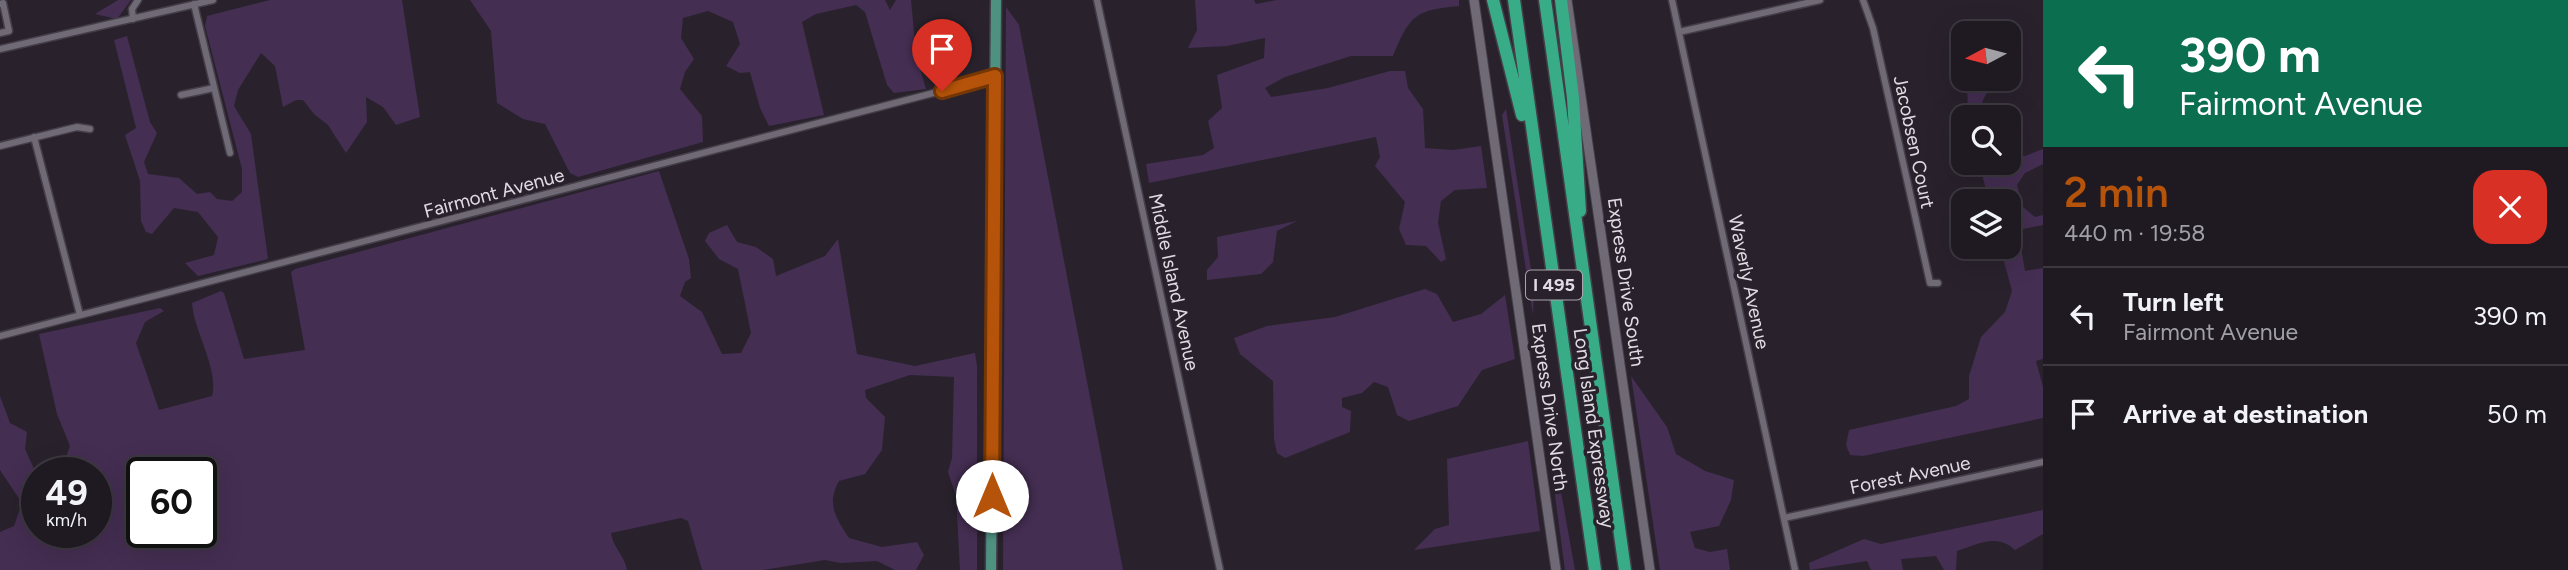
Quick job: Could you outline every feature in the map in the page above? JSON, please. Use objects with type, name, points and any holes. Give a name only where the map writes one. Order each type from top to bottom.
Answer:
[{"type":"highway","points":[[1493,0],[1513,70],[1542,201]]},
{"type":"highway","name":"Long Island Expressway","points":[[1514,0],[1595,570]]},
{"type":"highway","name":"Long Island Expressway","points":[[1545,0],[1625,570]]},
{"type":"highway","points":[[1561,0],[1581,184],[1579,250]]},
{"type":"main road","points":[[991,570],[996,0]]},
{"type":"main road","name":"Express Drive North","points":[[1474,0],[1556,570]]},
{"type":"main road","name":"Express Drive South","points":[[1567,0],[1650,570]]},
{"type":"street","points":[[133,19],[132,9],[138,0]]},
{"type":"street","points":[[0,49],[213,0]]},
{"type":"street","name":"Middle Island Avenue","points":[[1097,0],[1220,570]]},
{"type":"street","name":"Waverly Avenue","points":[[1672,0],[1795,570]]},
{"type":"street","points":[[1679,32],[1820,0]]},
{"type":"street","name":"Jacobsen Court","points":[[1863,0],[1873,29],[1930,284],[1938,283]]},
{"type":"street","points":[[0,4],[3,3],[9,31],[0,33]]},
{"type":"street","points":[[194,4],[230,153]]},
{"type":"street","name":"Fairmont Avenue","points":[[0,336],[995,76]]},
{"type":"street","points":[[181,95],[214,88]]},
{"type":"street","points":[[0,146],[76,127],[90,129]]},
{"type":"street","points":[[34,137],[80,315]]},
{"type":"street","name":"Forest Avenue","points":[[1784,519],[2043,462]]},
{"type":"shaded area","points":[[118,0],[131,0],[117,19],[95,14]]},
{"type":"shaded area","points":[[270,0],[402,0],[420,117],[396,125],[383,107],[366,97],[367,122],[346,153],[328,125],[314,114],[303,100],[296,100],[283,107],[275,66],[261,53],[238,90],[234,106],[251,134],[268,259],[198,276],[185,263],[214,255],[218,237],[198,212],[174,208],[152,234],[146,232],[141,221],[140,181],[125,135],[136,128],[114,40],[127,36],[150,122],[157,133],[144,162],[148,174],[179,178],[197,194],[210,192],[217,199],[232,201],[242,192],[242,169],[205,26],[207,16]]},
{"type":"shaded area","points":[[470,0],[885,0],[890,10],[896,0],[911,0],[916,55],[926,89],[894,93],[887,85],[865,12],[856,5],[816,14],[802,22],[824,115],[769,126],[760,108],[750,72],[740,73],[726,66],[740,44],[733,22],[708,11],[683,18],[681,38],[694,59],[685,72],[680,89],[702,116],[703,142],[578,177],[570,173],[545,124],[523,119],[497,103],[491,31]]},
{"type":"shaded area","points":[[1195,0],[1254,0],[1256,4],[1277,0],[1459,0],[1459,6],[1432,10],[1416,18],[1404,32],[1393,56],[1351,56],[1285,77],[1265,88],[1271,97],[1328,88],[1390,71],[1405,71],[1408,88],[1423,109],[1425,148],[1453,150],[1481,146],[1487,188],[1455,190],[1441,201],[1438,223],[1446,259],[1441,262],[1426,246],[1406,245],[1399,229],[1405,202],[1375,166],[1380,157],[1376,137],[1149,183],[1146,164],[1203,155],[1214,148],[1208,121],[1222,108],[1217,75],[1264,58],[1265,38],[1227,46],[1188,48],[1197,30]]},
{"type":"shaded area","points":[[1006,7],[1019,25],[1123,570],[1003,570]]},
{"type":"shaded area","points":[[1967,91],[1989,91],[1982,105],[1968,105]]},
{"type":"shaded area","points":[[1506,109],[1534,289],[1533,315],[1502,115]]},
{"type":"shaded area","points":[[2043,149],[2043,164],[2025,173],[2017,185],[2018,189],[1986,189],[1982,175],[2021,175],[2021,155]]},
{"type":"shaded area","points":[[659,171],[689,259],[691,278],[685,282],[680,296],[702,312],[722,354],[741,353],[751,333],[738,269],[719,259],[705,241],[709,233],[727,225],[737,242],[756,247],[773,259],[776,276],[825,256],[838,239],[857,354],[915,366],[975,353],[977,570],[960,570],[956,496],[948,472],[952,458],[954,377],[910,375],[865,390],[866,398],[885,417],[882,450],[865,474],[839,481],[833,504],[849,538],[882,547],[917,542],[924,555],[916,570],[895,570],[877,561],[841,563],[825,560],[763,570],[702,570],[688,521],[681,518],[611,533],[627,570],[0,570],[0,532],[14,526],[21,506],[21,548],[112,548],[112,457],[66,457],[70,446],[57,414],[39,334],[160,308],[164,311],[145,322],[136,343],[159,410],[212,396],[212,374],[192,303],[221,291],[224,293],[244,359],[305,350],[291,272]]},
{"type":"shaded area","points":[[2021,200],[2023,207],[2035,217],[2043,215],[2043,225],[2021,229]]},
{"type":"shaded area","points":[[1297,221],[1277,231],[1273,262],[1261,274],[1207,280],[1207,270],[1218,257],[1217,237]]},
{"type":"shaded area","points":[[2021,248],[2025,271],[2043,268],[2043,359],[2036,361],[2043,387],[2043,418],[1863,456],[1850,455],[1846,445],[1849,430],[1956,406],[1969,399],[1969,376],[1981,337],[2005,312],[2012,291],[2003,259],[2021,259]]},
{"type":"shaded area","points":[[1425,289],[1437,294],[1453,322],[1481,314],[1505,295],[1515,359],[1482,370],[1458,406],[1409,421],[1397,415],[1388,387],[1374,382],[1362,393],[1342,398],[1342,407],[1351,411],[1350,432],[1285,458],[1277,453],[1274,439],[1273,381],[1240,354],[1234,338],[1267,326],[1335,317]]},
{"type":"shaded area","points":[[1535,347],[1575,570],[1565,570]]},
{"type":"shaded area","points":[[1631,376],[1667,427],[1676,454],[1705,471],[1734,480],[1731,500],[1719,526],[1690,532],[1695,548],[1710,552],[1727,549],[1730,570],[1660,570]]},
{"type":"shaded area","points":[[0,396],[10,423],[27,432],[25,449],[29,457],[21,457],[21,502],[0,470]]},
{"type":"shaded area","points":[[1528,441],[1540,531],[1414,550],[1435,529],[1449,525],[1447,459]]},
{"type":"shaded area","points":[[2043,510],[2043,534],[2015,550],[2001,542],[1987,541],[1957,551],[1956,570],[1944,570],[1936,556],[1901,559],[1903,570],[1871,570],[1867,561],[1810,570],[1809,563],[1864,539],[1881,544]]},
{"type":"route","points":[[942,91],[995,76],[992,496]]}]
